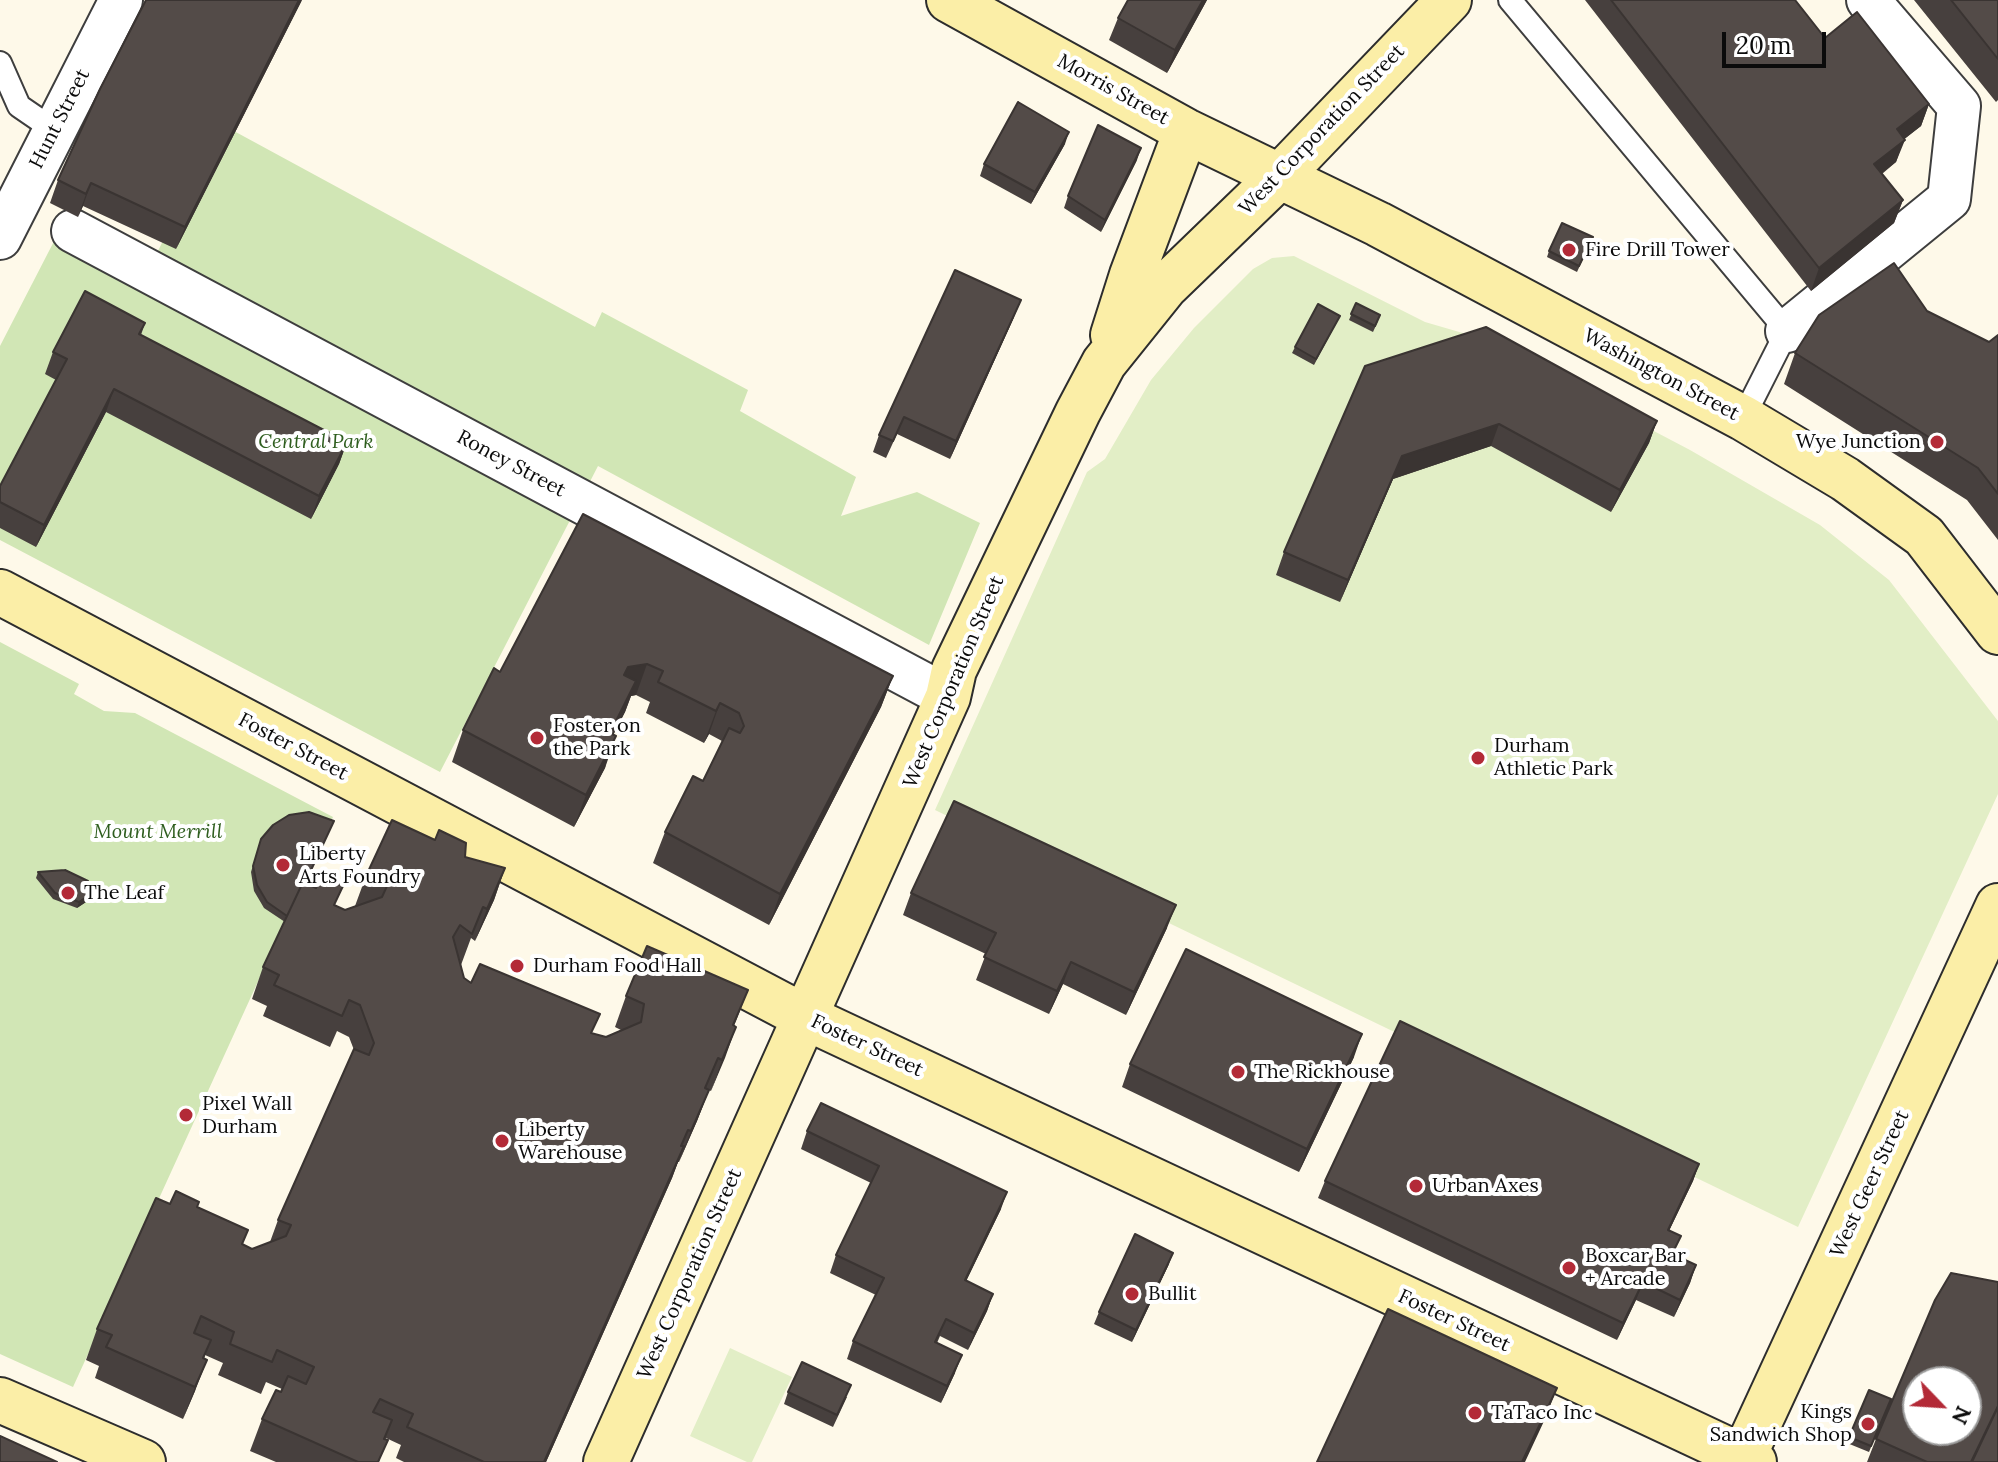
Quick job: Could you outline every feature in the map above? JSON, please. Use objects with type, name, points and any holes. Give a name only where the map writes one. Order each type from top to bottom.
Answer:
[{"type":"street","name":"Hunt Street","points":[[0,238],[10,192],[54,130],[121,0]]},
{"type":"street","name":"Morris Street","points":[[949,0],[1186,131],[1280,176]]},
{"type":"street","name":"West Corporation Street","points":[[606,1462],[948,697],[959,660],[1104,363],[1165,287],[1280,176],[1449,0]]},
{"type":"street","points":[[1787,331],[1949,199],[1959,106],[1868,0]]},
{"type":"street","points":[[1104,363],[1132,275],[1186,131]]},
{"type":"street","name":"Washington Street","points":[[1280,176],[1378,224],[1743,418],[1845,479],[1924,536],[1998,632]]},
{"type":"street","name":"Roney Street","points":[[73,231],[948,697]]},
{"type":"street","name":"Foster Street","points":[[0,592],[805,1017],[1746,1460]]},
{"type":"street","name":"West Geer Street","points":[[1746,1460],[1998,906]]},
{"type":"street","points":[[0,1400],[143,1462]]},
{"type":"lane","points":[[1510,0],[1787,331],[1743,418]]},
{"type":"lane","points":[[0,63],[19,106],[54,130]]},
{"type":"green space","name":"Central Park","points":[[221,124],[595,327],[602,312],[748,390],[740,411],[856,477],[841,516],[917,492],[980,523],[929,645],[598,466],[440,772],[0,540],[0,346],[65,220],[151,265]]},
{"type":"green space","name":"Durham Athletic Park","points":[[1294,256],[1425,322],[1473,336],[1690,450],[1820,525],[1889,580],[1998,721],[1998,794],[1798,1227],[935,810],[1087,472],[1105,459],[1151,380],[1194,328],[1253,269],[1272,258]]},
{"type":"green space","name":"Mount Merrill","points":[[0,642],[79,684],[74,694],[104,711],[135,713],[333,817],[73,1387],[0,1354]]},
{"type":"green space","points":[[730,1348],[792,1377],[752,1462],[690,1436]]},
{"type":"building","points":[[146,0],[299,0],[185,227],[91,183],[86,194],[58,180]]},
{"type":"building","points":[[1128,0],[1203,0],[1175,50],[1118,18]]},
{"type":"building","points":[[1611,0],[1795,0],[1825,38],[1857,12],[1929,104],[1897,129],[1905,140],[1874,164],[1903,200],[1819,268]]},
{"type":"building","points":[[1951,0],[1998,0],[1998,59]]},
{"type":"building","points":[[1018,102],[1069,132],[1035,192],[984,164]]},
{"type":"building","points":[[1098,125],[1141,148],[1105,220],[1068,196]]},
{"type":"building","name":"Fire Drill Tower","points":[[1562,223],[1593,237],[1579,266],[1549,251]]},
{"type":"building","name":"Wye Junction","points":[[1894,263],[1927,311],[1989,342],[1998,335],[1998,494],[1978,468],[1795,353],[1819,315]]},
{"type":"building","points":[[955,270],[1021,300],[956,441],[904,417],[893,441],[879,435]]},
{"type":"building","points":[[85,291],[145,323],[139,334],[347,442],[319,496],[114,389],[44,525],[0,502],[0,486],[67,359],[53,352]]},
{"type":"building","points":[[1356,303],[1380,315],[1375,326],[1351,314]]},
{"type":"building","points":[[1318,304],[1340,316],[1316,359],[1295,347]]},
{"type":"building","points":[[1486,327],[1657,421],[1620,490],[1499,424],[1402,456],[1348,580],[1284,552],[1365,366]]},
{"type":"building","name":"Foster on the Park","points":[[583,514],[893,676],[780,894],[665,832],[693,776],[703,781],[729,728],[740,733],[744,726],[739,713],[720,703],[716,711],[658,682],[663,671],[647,664],[628,667],[624,675],[636,681],[610,733],[616,736],[586,795],[463,730],[494,668],[500,672]]},
{"type":"building","points":[[954,801],[1176,905],[1134,992],[1071,962],[1057,991],[984,957],[996,933],[911,893]]},
{"type":"building","name":"Liberty Arts Foundry","points":[[309,812],[334,821],[287,916],[267,902],[257,885],[253,866],[261,839],[273,825],[289,815]]},
{"type":"building","name":"Liberty Warehouse","points":[[392,820],[435,840],[439,830],[466,843],[465,857],[505,868],[472,934],[460,925],[453,937],[464,978],[471,983],[480,964],[600,1014],[591,1033],[606,1037],[641,1022],[644,1004],[626,996],[647,946],[748,990],[722,1060],[718,1058],[705,1088],[709,1090],[691,1131],[688,1130],[681,1146],[684,1146],[544,1462],[484,1462],[407,1427],[413,1414],[380,1399],[373,1412],[392,1420],[384,1439],[388,1440],[378,1462],[358,1462],[262,1419],[276,1390],[281,1392],[288,1376],[306,1384],[314,1367],[277,1350],[272,1362],[230,1344],[234,1332],[201,1316],[194,1333],[211,1340],[203,1358],[207,1360],[195,1387],[106,1347],[112,1335],[97,1329],[156,1198],[170,1204],[176,1191],[199,1202],[197,1207],[248,1230],[242,1244],[252,1249],[286,1236],[291,1225],[278,1220],[354,1049],[369,1055],[374,1043],[360,1005],[349,1000],[342,1016],[274,985],[279,975],[263,967],[303,882],[316,888],[322,877],[343,886],[334,905],[345,910],[382,897],[387,886],[366,876]]},
{"type":"building","name":"The Leaf","points":[[65,870],[88,881],[91,894],[79,902],[55,893],[38,872]]},
{"type":"building","name":"The Rickhouse","points":[[1186,949],[1362,1034],[1307,1149],[1130,1064]]},
{"type":"building","points":[[1400,1021],[1699,1164],[1668,1230],[1681,1236],[1672,1254],[1696,1265],[1680,1300],[1643,1282],[1623,1323],[1325,1181]]},
{"type":"building","points":[[821,1103],[1007,1192],[965,1280],[993,1294],[974,1333],[946,1319],[935,1342],[962,1355],[947,1386],[853,1341],[884,1278],[836,1255],[879,1166],[807,1131]]},
{"type":"building","name":"Bullit","points":[[1135,1234],[1173,1253],[1136,1330],[1099,1312]]},
{"type":"building","points":[[1951,1273],[1998,1282],[1998,1406],[1982,1439],[1982,1366],[1907,1366],[1935,1300]]},
{"type":"building","points":[[1388,1309],[1557,1388],[1522,1462],[1317,1462]]},
{"type":"building","points":[[802,1362],[851,1385],[837,1415],[788,1392]]},
{"type":"building","points":[[1902,1378],[1902,1446],[1979,1446],[1971,1462],[1927,1462],[1876,1439]]},
{"type":"building","name":"Kings Sandwich Shop","points":[[1869,1390],[1891,1399],[1871,1446],[1849,1437]]},
{"type":"building","points":[[1998,1407],[1998,1462],[1972,1462]]},
{"type":"building","points":[[0,1436],[57,1462],[0,1462]]},
{"type":"place","name":"Fire Drill Tower","points":[[1569,250]]},
{"type":"place","name":"Wye Junction","points":[[1937,442]]},
{"type":"place","name":"Foster on the Park","points":[[537,738]]},
{"type":"place","name":"Durham Athletic Park","points":[[1478,758]]},
{"type":"place","name":"Liberty Arts Foundry","points":[[283,865]]},
{"type":"place","name":"The Leaf","points":[[68,893]]},
{"type":"place","name":"Durham Food Hall","points":[[517,966]]},
{"type":"place","name":"The Rickhouse","points":[[1238,1072]]},
{"type":"place","name":"Pixel Wall Durham","points":[[186,1115]]},
{"type":"place","name":"Liberty Warehouse","points":[[502,1141]]},
{"type":"place","name":"Urban Axes","points":[[1416,1186]]},
{"type":"place","name":"Boxcar Bar + Arcade","points":[[1569,1268]]},
{"type":"place","name":"Bullit","points":[[1132,1294]]},
{"type":"place","name":"TaTaco Inc","points":[[1475,1413]]},
{"type":"place","name":"Kings Sandwich Shop","points":[[1868,1424]]}]
